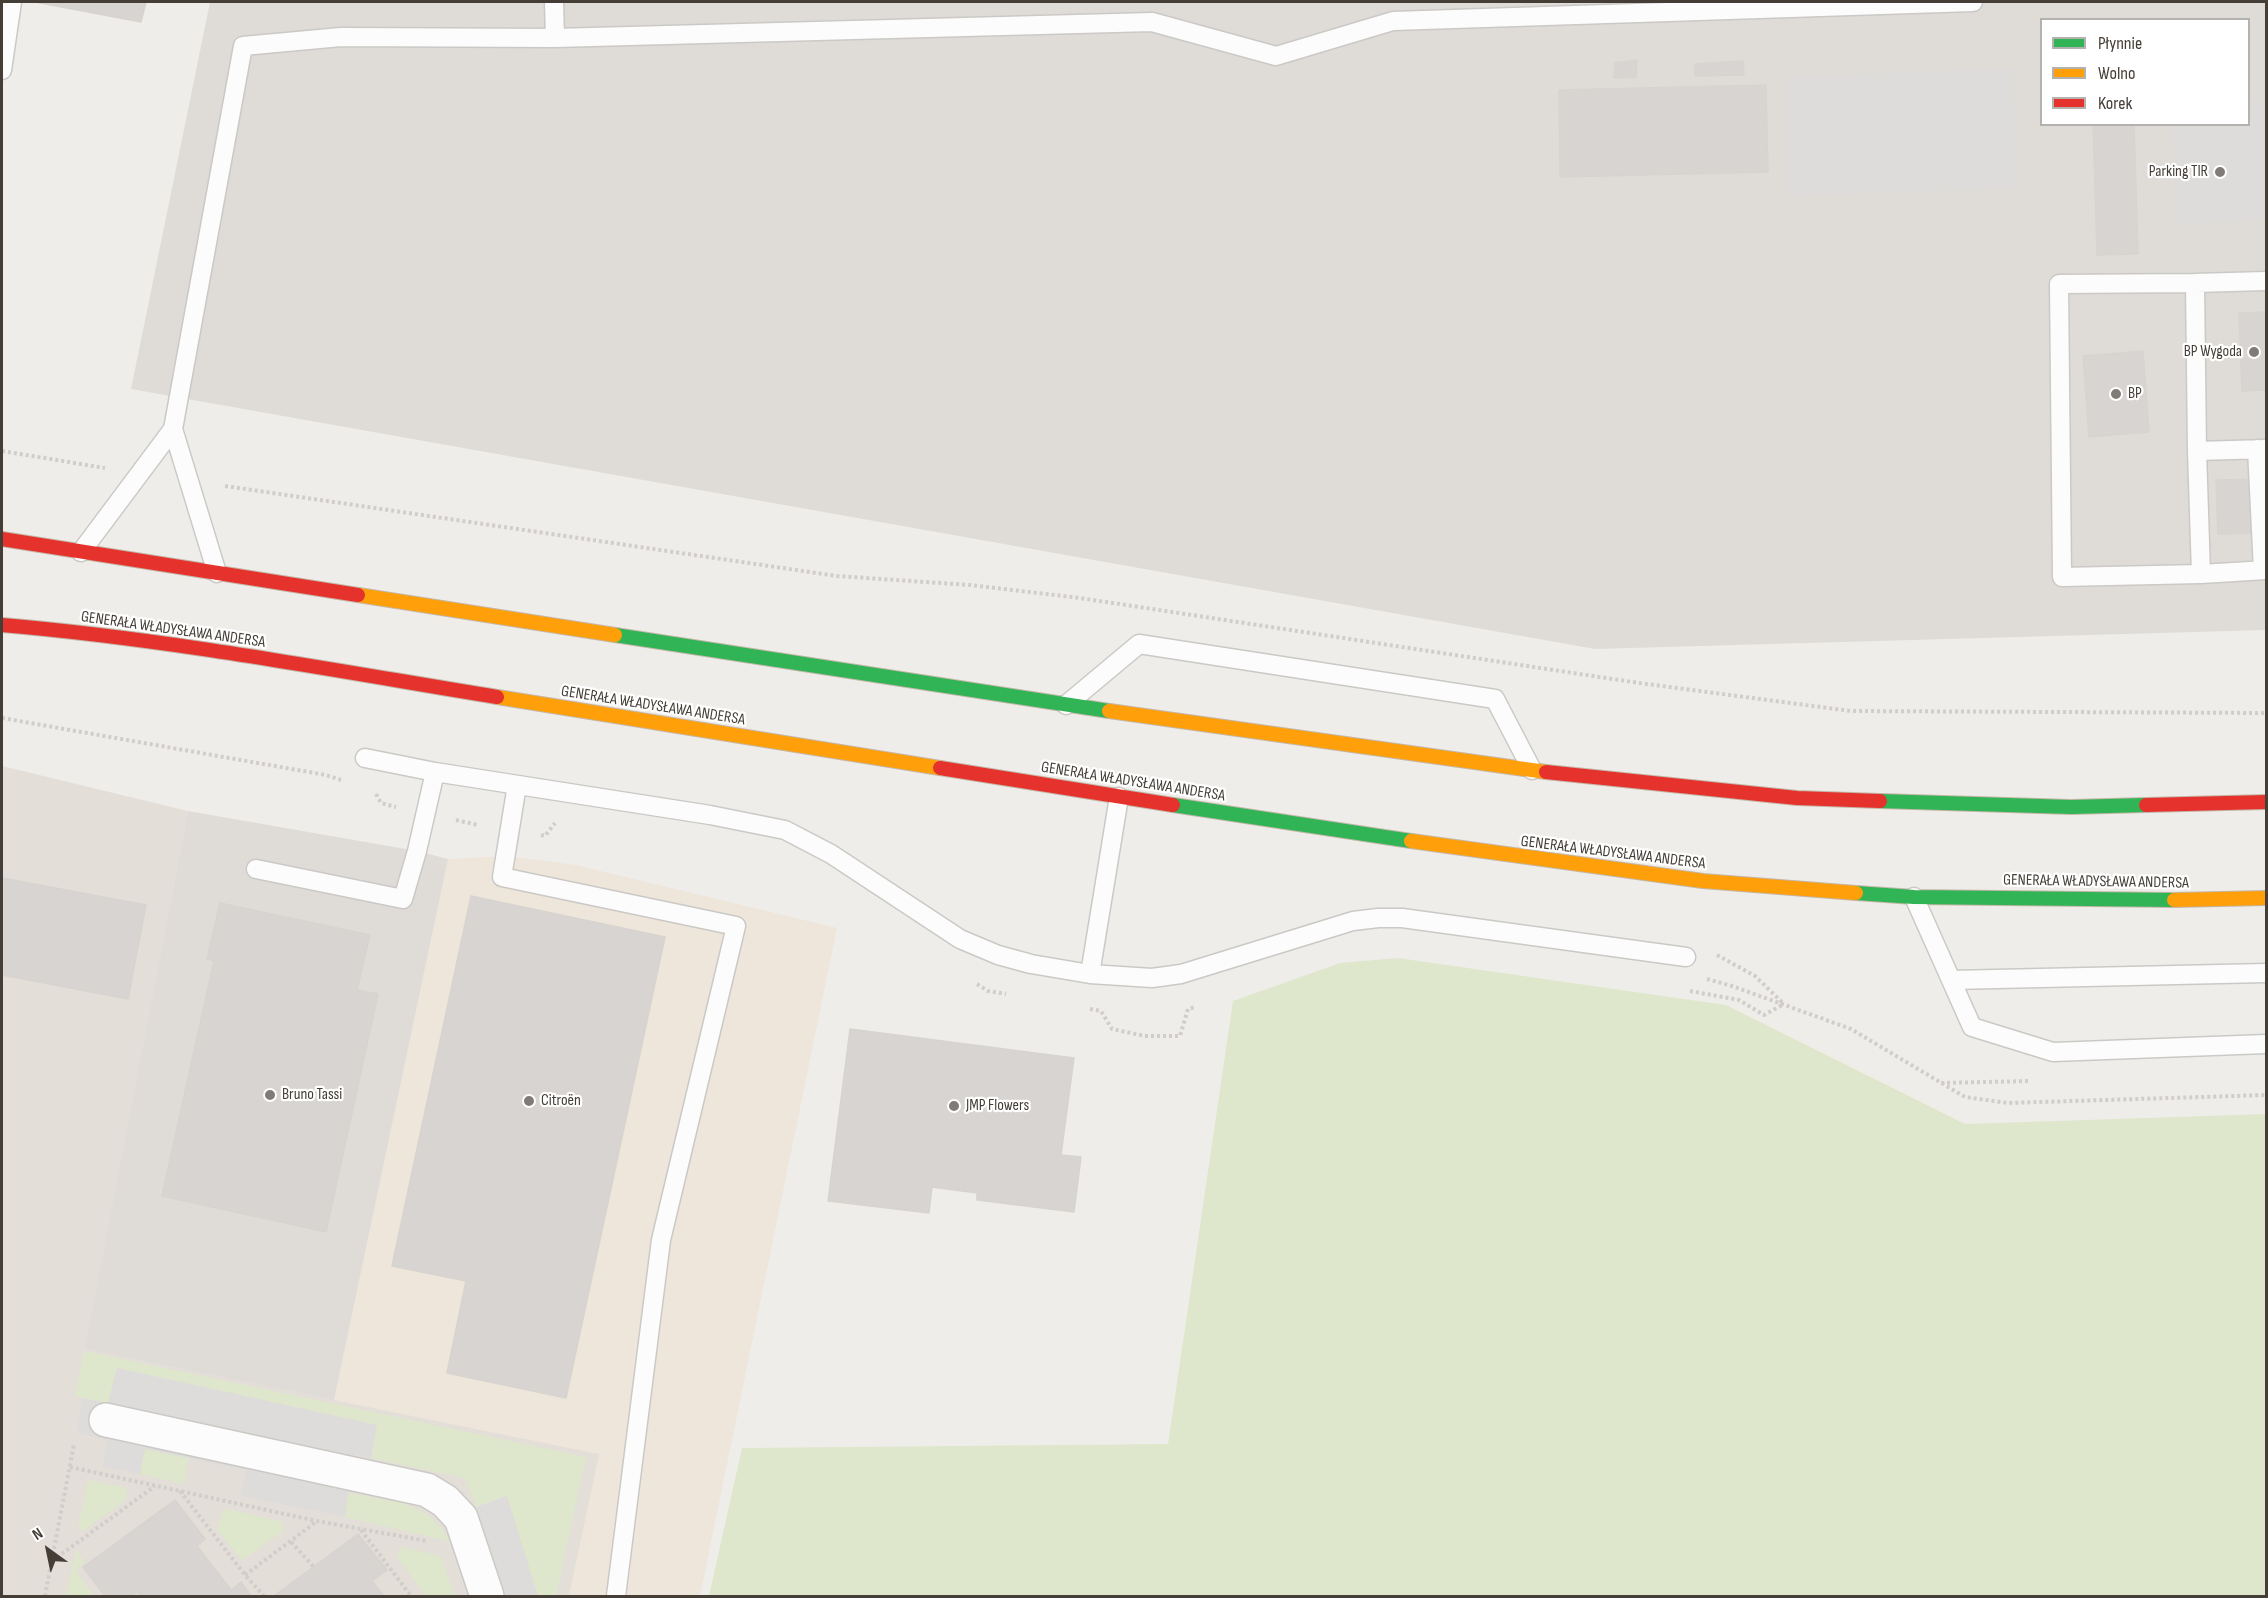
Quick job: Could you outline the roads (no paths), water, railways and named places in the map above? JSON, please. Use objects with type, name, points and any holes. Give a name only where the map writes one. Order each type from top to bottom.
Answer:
[{"type":"highway","points":[[2,539],[1066,705],[1532,770],[1797,798],[2072,807],[2266,802]]},
{"type":"highway","name":"GENERAŁA WŁADYSŁAWA ANDERSA","points":[[2,625],[83,632],[182,646],[1119,797],[1503,855],[1703,881],[1914,897],[2224,900],[2266,898]]},
{"type":"street","points":[[106,1420],[427,1490],[446,1501],[461,1518],[487,1596]]},
{"type":"lane","points":[[2,70],[12,2]]},
{"type":"lane","points":[[554,2],[555,38]]},
{"type":"lane","points":[[81,552],[173,429],[243,46],[341,37],[555,38],[1152,21],[1276,56],[1393,21],[1973,2]]},
{"type":"lane","points":[[2197,451],[2262,449],[2265,570],[2201,574],[2062,576],[2059,284],[2266,281]]},
{"type":"lane","points":[[2195,283],[2201,574]]},
{"type":"lane","points":[[173,429],[217,573]]},
{"type":"lane","points":[[1066,705],[1139,644],[1495,699],[1532,770]]},
{"type":"lane","points":[[365,758],[435,772],[710,815],[785,831],[831,854],[960,939],[998,955],[1031,964],[1090,974],[1152,978],[1181,974],[1353,921],[1378,918],[1402,918],[1686,957]]},
{"type":"lane","points":[[256,869],[403,899],[435,772]]},
{"type":"lane","points":[[517,785],[502,877],[736,927],[661,1240],[616,1596]]},
{"type":"lane","points":[[1090,974],[1119,797]]},
{"type":"lane","points":[[1914,897],[1972,1027],[2053,1052],[2266,1044]]},
{"type":"lane","points":[[1951,980],[2266,973]]},
{"type":"place","name":"Parking TIR","points":[[2220,172]]},
{"type":"place","name":"BP Wygoda","points":[[2254,352]]},
{"type":"place","name":"BP","points":[[2116,394]]},
{"type":"place","name":"Bruno Tassi","points":[[270,1095]]},
{"type":"place","name":"Citroën","points":[[529,1101]]},
{"type":"place","name":"JMP Flowers","points":[[954,1106]]}]
